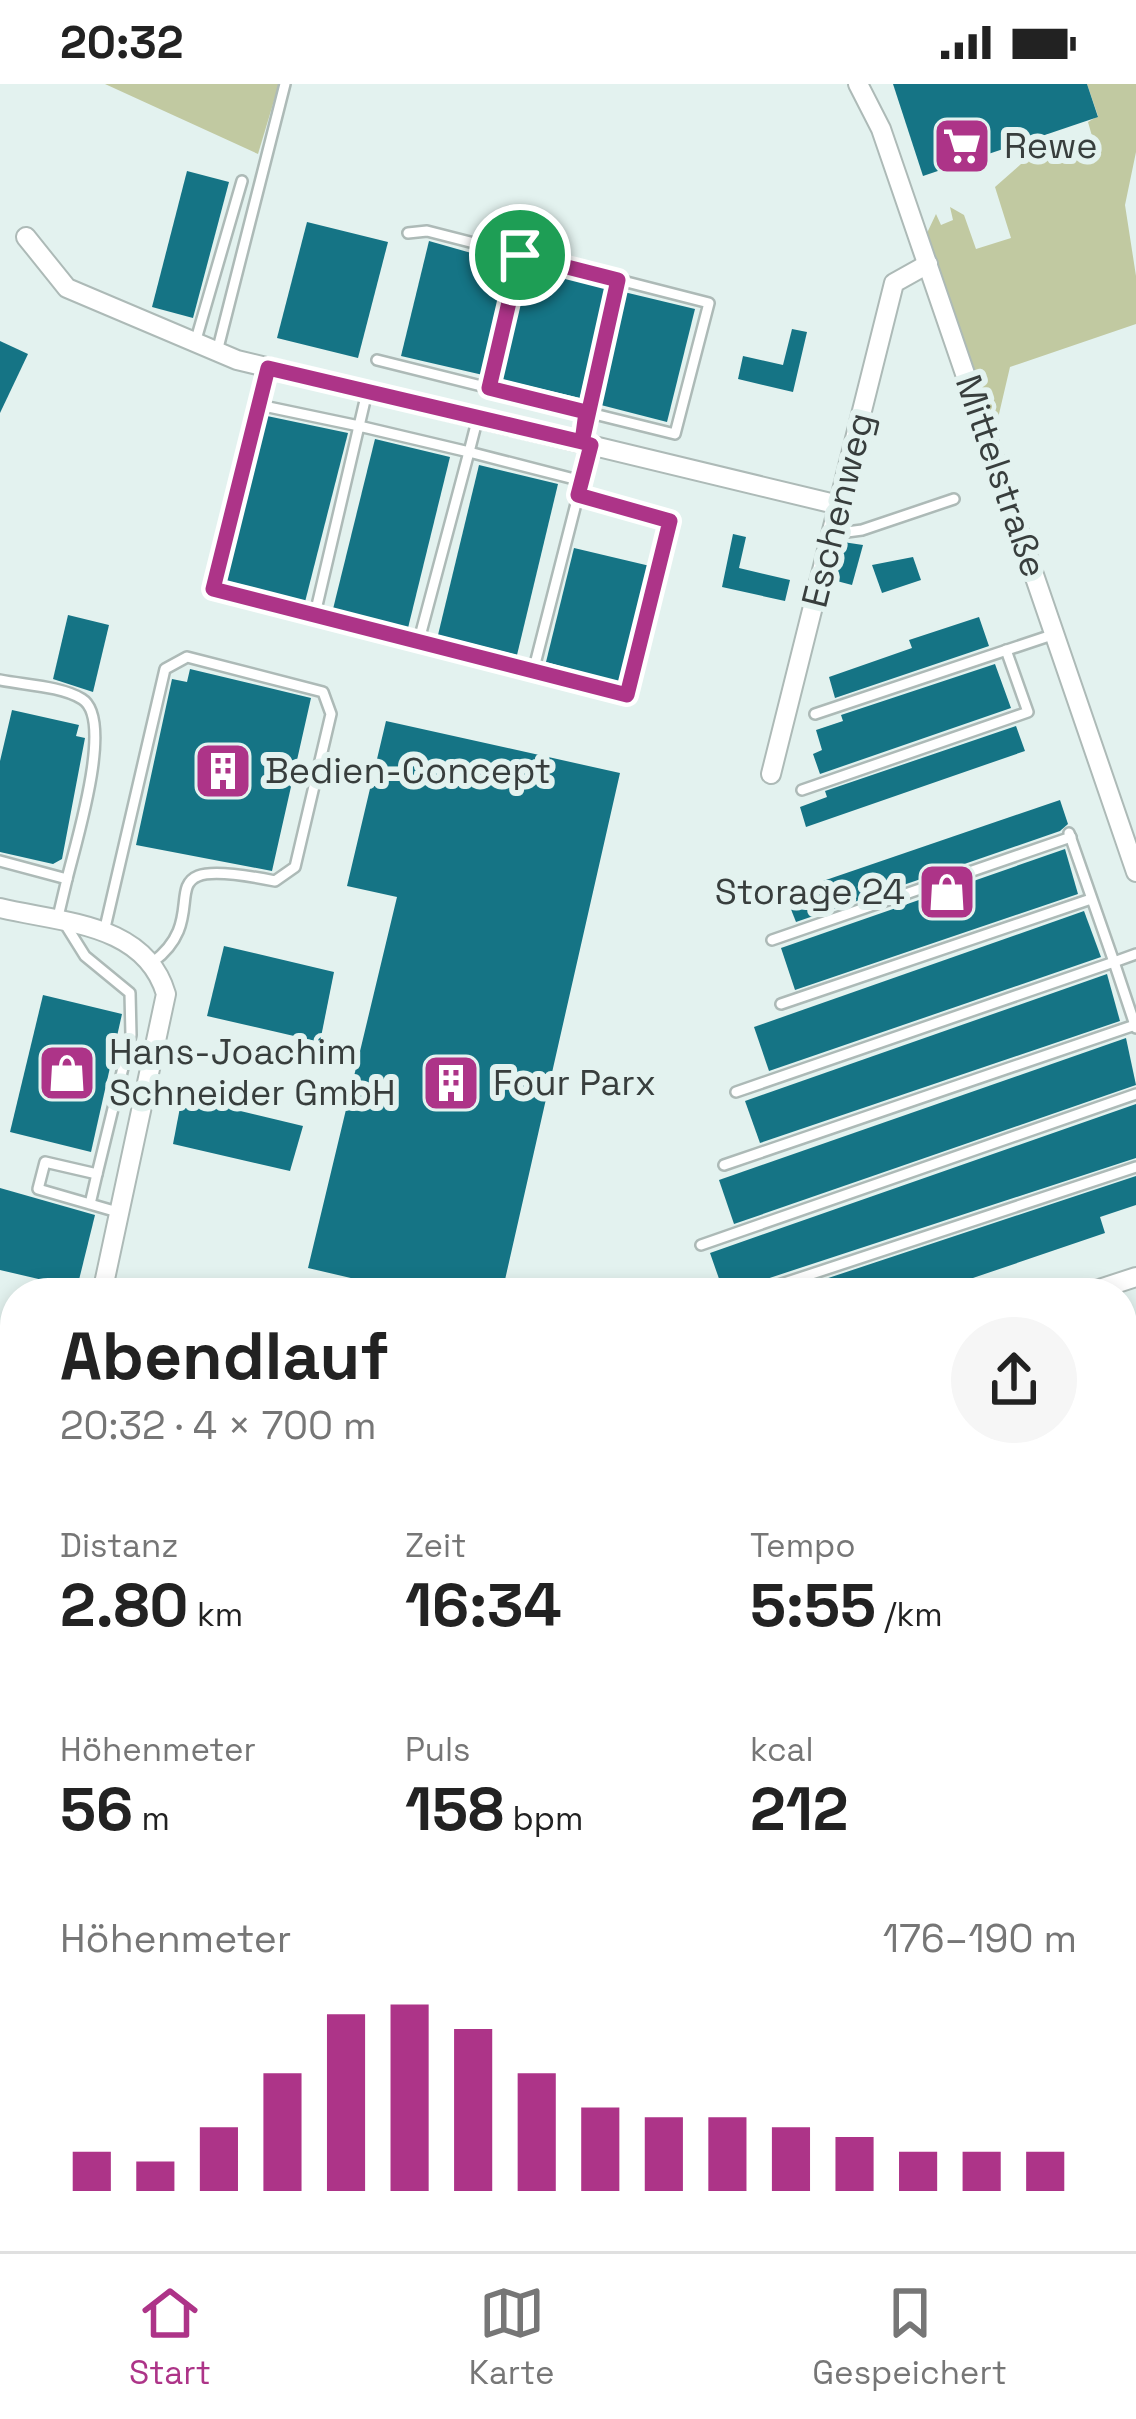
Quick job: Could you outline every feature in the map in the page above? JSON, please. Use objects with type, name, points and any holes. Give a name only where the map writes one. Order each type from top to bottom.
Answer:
[{"type":"street","name":"Mittelstraße","points":[[858,84],[881,129],[1136,872]]},
{"type":"street","points":[[26,237],[67,288],[217,352],[839,505]]},
{"type":"street","name":"Eschenweg","points":[[771,774],[894,283],[928,264]]},
{"type":"street","points":[[0,908],[122,937],[153,962],[166,994],[166,1014],[106,1278]]},
{"type":"lane","points":[[217,352],[285,84]]},
{"type":"lane","points":[[195,343],[242,181]]},
{"type":"lane","points":[[376,361],[675,434],[710,303],[427,231],[408,233]]},
{"type":"lane","points":[[489,388],[520,255]]},
{"type":"lane","points":[[534,668],[582,481],[586,412],[618,280]]},
{"type":"lane","points":[[268,368],[213,589],[627,695],[670,521],[578,495]]},
{"type":"lane","points":[[315,614],[367,391]]},
{"type":"lane","points":[[259,405],[582,481]]},
{"type":"lane","points":[[419,640],[478,417]]},
{"type":"lane","points":[[832,533],[862,530],[954,499]]},
{"type":"lane","points":[[815,714],[1055,634]]},
{"type":"lane","points":[[802,790],[1028,712],[1006,650]]},
{"type":"lane","points":[[104,932],[165,669],[187,657],[323,692],[331,714],[296,867],[275,881],[214,869],[198,873],[189,881],[177,934],[153,962]]},
{"type":"lane","points":[[0,680],[79,697],[96,718],[97,744],[61,923],[86,956],[130,993],[131,1035],[90,1204]]},
{"type":"lane","points":[[724,1165],[1136,1026],[1070,835],[772,940]]},
{"type":"lane","points":[[0,861],[67,879]]},
{"type":"lane","points":[[781,1004],[1091,899]]},
{"type":"lane","points":[[736,1092],[1136,954]]},
{"type":"lane","points":[[701,1245],[1136,1094]]},
{"type":"lane","points":[[97,1174],[45,1162],[38,1189],[122,1213]]},
{"type":"lane","points":[[799,1278],[1136,1166]]},
{"type":"green space","points":[[105,84],[279,84],[258,154]]},
{"type":"green space","points":[[1087,84],[1136,84],[1136,152],[1125,205],[1136,276],[1136,324],[1010,367],[995,431],[927,233],[936,214],[941,225],[953,220],[950,207],[964,215],[976,249],[1011,238],[995,187],[1030,156],[1053,149],[1056,156],[1094,143],[1088,122],[1098,116]]},
{"type":"building","name":"Rewe","points":[[893,84],[1087,84],[1098,117],[923,176]]},
{"type":"building","points":[[187,171],[229,182],[193,318],[152,307]]},
{"type":"building","points":[[307,222],[388,242],[358,358],[277,338]]},
{"type":"building","points":[[429,241],[510,264],[483,375],[401,356]]},
{"type":"building","points":[[527,268],[606,286],[580,398],[500,379]]},
{"type":"building","points":[[624,292],[695,309],[667,422],[597,404]]},
{"type":"building","points":[[792,329],[807,332],[793,392],[738,379],[743,356],[783,365]]},
{"type":"building","points":[[0,341],[28,354],[0,413]]},
{"type":"building","points":[[267,416],[348,433],[305,602],[224,582]]},
{"type":"building","points":[[375,439],[450,457],[408,628],[333,609]]},
{"type":"building","points":[[479,465],[558,484],[517,655],[438,635]]},
{"type":"building","points":[[733,534],[746,537],[739,568],[790,580],[785,601],[722,587]]},
{"type":"building","points":[[843,542],[863,545],[852,585],[833,580]]},
{"type":"building","points":[[574,548],[650,566],[621,683],[546,662]]},
{"type":"building","points":[[913,557],[921,580],[882,593],[872,565]]},
{"type":"building","points":[[68,615],[109,625],[93,692],[53,679]]},
{"type":"building","points":[[979,617],[989,646],[835,698],[829,677],[912,648],[909,640]]},
{"type":"building","points":[[995,664],[1011,708],[820,774],[813,754],[822,750],[816,730],[843,721],[841,715]]},
{"type":"building","name":"Bedien-Concept","points":[[190,669],[311,698],[272,871],[136,845],[172,679],[187,682]]},
{"type":"building","points":[[12,710],[79,725],[76,736],[85,738],[62,859],[53,864],[0,852],[0,761]]},
{"type":"building","name":"Four Parx","points":[[386,721],[620,773],[505,1278],[351,1278],[308,1268],[397,897],[347,886]]},
{"type":"building","points":[[1016,726],[1025,751],[806,827],[800,807],[827,797],[825,791]]},
{"type":"building","points":[[1060,800],[1068,824],[1060,831],[796,922],[785,894]]},
{"type":"building","points":[[1065,849],[1078,894],[795,990],[781,948]]},
{"type":"building","points":[[1084,911],[1101,957],[769,1071],[754,1027]]},
{"type":"building","points":[[224,946],[334,972],[320,1042],[207,1016]]},
{"type":"building","points":[[1107,974],[1120,1021],[760,1143],[745,1101]]},
{"type":"building","name":"Hans-Joachim Schneider GmbH","points":[[43,995],[122,1014],[91,1152],[10,1132]]},
{"type":"building","points":[[1126,1038],[1136,1085],[734,1224],[719,1180]]},
{"type":"building","points":[[182,1097],[303,1126],[290,1171],[173,1144]]},
{"type":"building","points":[[1136,1104],[1136,1158],[769,1278],[719,1278],[710,1253]]},
{"type":"building","points":[[1136,1176],[1136,1205],[1100,1217],[1105,1233],[973,1278],[828,1278]]},
{"type":"building","points":[[0,1188],[95,1215],[79,1278],[34,1278],[0,1270]]},
{"type":"place","name":"Rewe","points":[[962,146]]},
{"type":"place","name":"Bedien-Concept","points":[[223,771]]},
{"type":"place","name":"Storage 24","points":[[947,892]]},
{"type":"place","name":"Hans-Joachim Schneider GmbH","points":[[67,1073]]},
{"type":"place","name":"Four Parx","points":[[451,1083]]},
{"type":"route","points":[[520,255],[489,388],[586,412],[582,442],[591,445],[578,495],[670,521],[627,695],[213,589],[268,368],[582,442],[618,280],[520,255]]}]
